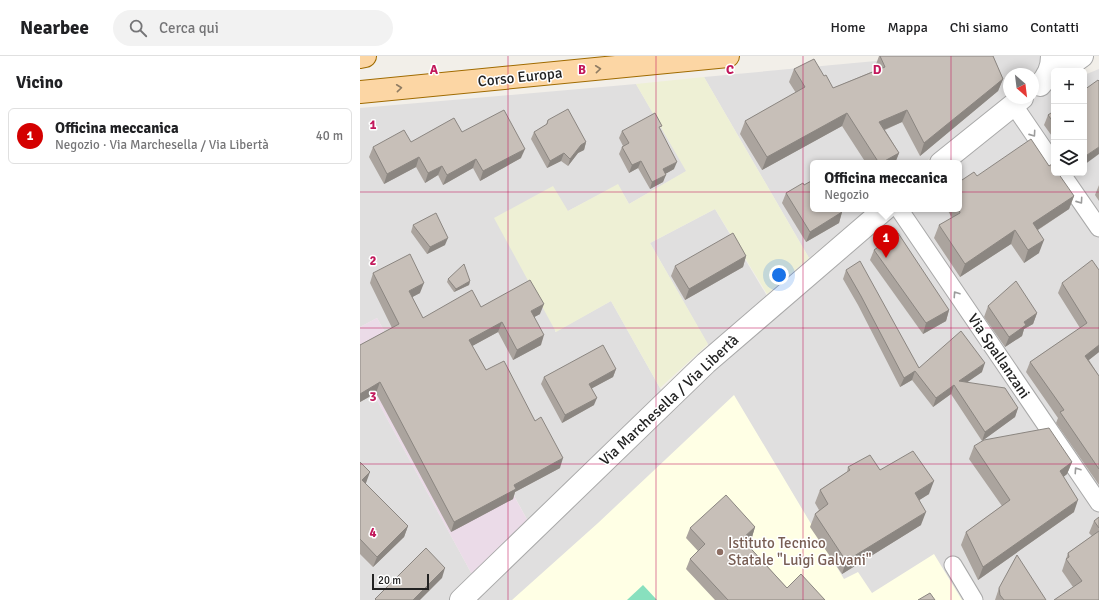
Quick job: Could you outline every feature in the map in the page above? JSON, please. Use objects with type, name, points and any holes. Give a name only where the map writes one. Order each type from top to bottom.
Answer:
[{"type":"main road","points":[[360,56],[366,56]]},
{"type":"main road","name":"Corso Europa","points":[[360,92],[728,56]]},
{"type":"street","points":[[1042,84],[1049,75],[1052,65],[1052,56]]},
{"type":"street","points":[[1065,68],[1082,56]]},
{"type":"street","points":[[945,160],[1013,104]]},
{"type":"street","points":[[1019,104],[1051,159]]},
{"type":"street","points":[[1063,176],[1099,228]]},
{"type":"street","name":"Via Marchesella / Via Libertà","points":[[461,600],[706,363],[882,212]]},
{"type":"street","name":"Via Spallanzani","points":[[901,212],[1099,503]]},
{"type":"street","points":[[953,565],[974,600]]},
{"type":"shaded area","points":[[930,56],[1044,56],[1043,62],[1038,68],[1003,68],[1003,99],[928,160],[810,160],[810,212],[864,212],[809,258],[704,77]]},
{"type":"shaded area","points":[[1099,69],[1099,600],[467,600],[710,367],[892,212],[962,212],[962,160],[956,160],[1025,104],[1039,104],[1039,93],[1051,84],[1051,176],[1087,176],[1087,74]]},
{"type":"shaded area","points":[[704,77],[809,258],[767,294],[715,209],[650,243],[708,344],[660,388],[611,301],[556,332],[494,218],[553,186],[568,211],[618,184],[629,204],[686,171],[636,84]]},
{"type":"shaded area","points":[[636,84],[687,171],[629,204],[618,185],[568,211],[555,332],[611,301],[665,395],[530,525],[414,312],[387,336],[377,318],[360,327],[360,108]]},
{"type":"shaded area","points":[[715,209],[770,301],[712,352],[650,243]]},
{"type":"shaded area","points":[[413,312],[530,525],[475,580],[360,369],[360,327],[377,318],[387,336]]},
{"type":"shaded area","points":[[360,369],[475,580],[456,600],[360,600]]},
{"type":"shaded area","points":[[734,395],[844,579],[858,572],[872,593],[934,554],[962,600],[512,600],[598,523]]},
{"type":"green space","points":[[643,585],[657,600],[627,600]]},
{"type":"building","points":[[880,56],[993,56],[1003,79],[924,143],[907,110],[879,122],[899,153],[886,160],[877,160],[847,113],[767,157],[745,121],[805,87],[794,69],[814,59],[824,76],[826,75],[833,88],[885,67]]},
{"type":"building","points":[[1098,80],[1099,81],[1099,147],[1087,155],[1087,104],[1087,88]]},
{"type":"building","points":[[568,109],[586,142],[581,145],[570,159],[564,153],[550,161],[534,132],[547,124],[548,120]]},
{"type":"building","points":[[504,110],[525,149],[483,171],[476,159],[447,175],[442,166],[428,173],[419,157],[387,174],[373,147],[404,130],[411,142],[454,118],[462,132]]},
{"type":"building","points":[[655,113],[662,126],[659,127],[677,162],[663,169],[666,175],[652,182],[641,161],[632,165],[622,147],[629,143],[622,131]]},
{"type":"building","points":[[1031,139],[1049,166],[1051,165],[1051,176],[1060,176],[1074,196],[1033,223],[1044,240],[1028,250],[1015,230],[965,264],[939,225],[962,212],[962,180],[974,172],[977,176]]},
{"type":"building","points":[[810,182],[810,212],[842,212],[810,232],[786,193],[803,183],[804,185]]},
{"type":"building","points":[[436,213],[448,238],[430,247],[413,225]]},
{"type":"building","points":[[733,233],[746,256],[689,289],[675,266]]},
{"type":"building","points":[[898,233],[949,310],[926,323],[874,250]]},
{"type":"building","points":[[410,254],[424,283],[409,291],[423,318],[472,290],[481,307],[530,280],[544,304],[531,311],[544,335],[517,350],[502,322],[469,340],[486,370],[504,361],[535,421],[541,417],[563,458],[514,485],[516,489],[454,522],[380,382],[360,394],[360,345],[399,324],[373,273]]},
{"type":"building","points":[[1092,260],[1099,270],[1099,345],[1085,356],[1099,376],[1099,469],[1060,412],[1064,410],[1030,362],[1087,323],[1062,283]]},
{"type":"building","points":[[860,261],[919,368],[961,331],[985,363],[959,381],[1005,388],[1018,408],[985,432],[954,385],[936,398],[915,371],[904,378],[846,270]]},
{"type":"building","points":[[464,264],[470,281],[456,289],[448,279]]},
{"type":"building","points":[[1016,281],[1037,313],[1024,322],[1026,325],[1009,337],[988,306]]},
{"type":"building","points":[[603,345],[616,369],[589,384],[597,398],[565,415],[544,377]]},
{"type":"building","points":[[1049,428],[1072,462],[1060,471],[1078,500],[983,567],[966,532],[1010,500],[974,446],[984,440]]},
{"type":"building","points":[[913,451],[934,481],[915,493],[926,512],[846,561],[815,514],[828,504],[820,490],[850,470],[848,467],[870,455],[880,470]]},
{"type":"building","points":[[360,462],[370,472],[362,480],[408,526],[377,557],[360,539]]},
{"type":"building","name":"Istituto Tecnico Statale \"Luigi Galvani\"","points":[[726,495],[755,527],[742,539],[787,588],[801,574],[825,600],[728,600],[690,559],[705,544],[690,528]]},
{"type":"building","points":[[1099,517],[1099,528],[1094,521]]},
{"type":"building","points":[[1099,531],[1099,600],[1054,600],[1082,581],[1066,559],[1069,557],[1068,553]]},
{"type":"building","points":[[426,548],[445,568],[413,600],[376,600],[375,599]]},
{"type":"building","points":[[1017,555],[1046,600],[1004,600],[1000,595],[999,588]]},
{"type":"building","points":[[930,593],[935,600],[918,600]]},
{"type":"place","name":"Officina meccanica","points":[[886,258]]},
{"type":"place","name":"Istituto Tecnico Statale \"Luigi Galvani\"","points":[[720,552]]}]
